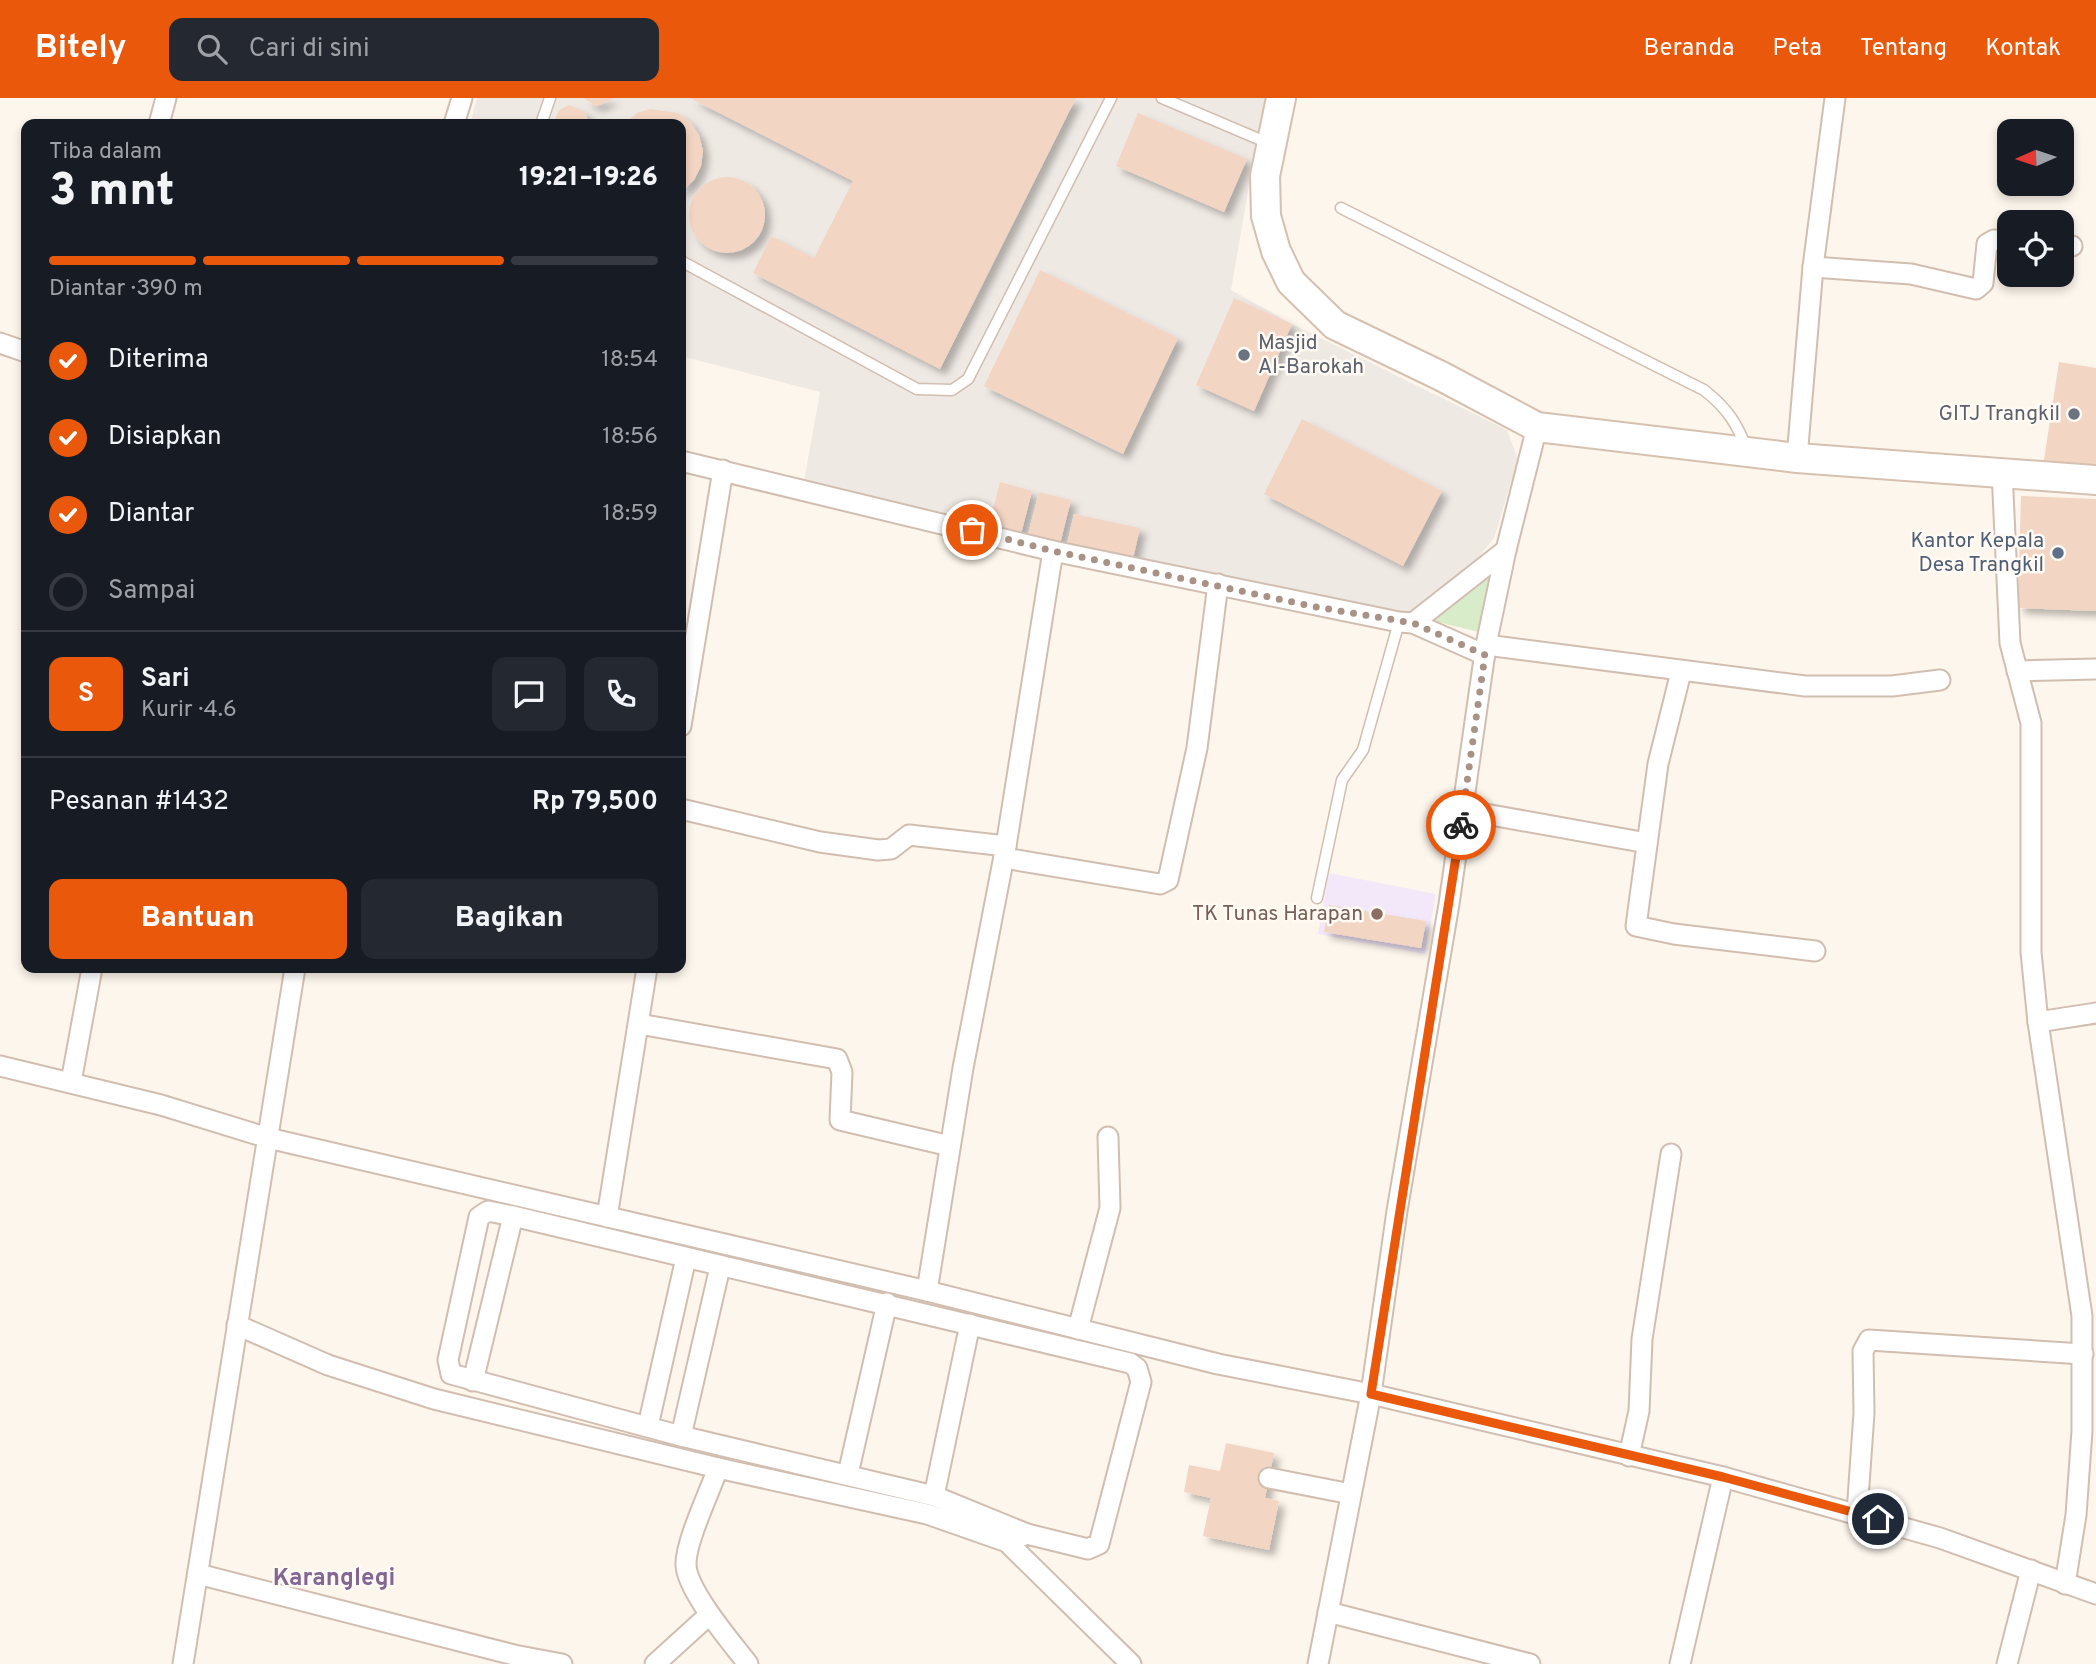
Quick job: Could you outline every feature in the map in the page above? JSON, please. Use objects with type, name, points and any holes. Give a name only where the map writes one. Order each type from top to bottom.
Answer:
[{"type":"street","points":[[160,119],[166,98]]},
{"type":"street","points":[[456,119],[462,98]]},
{"type":"street","points":[[1281,98],[1265,176],[1266,216],[1276,251],[1291,282],[1335,325],[1441,376],[1537,427],[1634,440],[1748,450],[1797,458],[2003,471],[2096,480]]},
{"type":"street","points":[[1797,458],[1813,267],[1835,98]]},
{"type":"street","points":[[1813,267],[1911,274],[1976,289],[1983,283],[1987,244],[1997,240]]},
{"type":"street","points":[[0,344],[21,350]]},
{"type":"street","points":[[1318,1664],[1371,1394],[1463,810],[1485,650],[1506,550],[1537,427]]},
{"type":"street","points":[[686,462],[1053,551],[1316,607],[1406,622],[1485,650],[1767,683],[1842,688],[1940,680]]},
{"type":"street","points":[[686,696],[723,470]]},
{"type":"street","points":[[2003,471],[2008,622],[2017,671],[2031,723],[2031,952],[2038,1021],[2082,1316],[2082,1431],[2076,1515],[2066,1584]]},
{"type":"street","points":[[1406,622],[1506,550]]},
{"type":"street","points":[[927,1291],[950,1146],[1005,852],[1053,551]]},
{"type":"street","points":[[686,810],[820,842],[878,850],[891,849],[909,835],[1160,884],[1168,880],[1197,748],[1218,584]]},
{"type":"street","points":[[2017,671],[2096,669]]},
{"type":"street","points":[[1681,672],[1658,764],[1636,926],[1674,934],[1815,951]]},
{"type":"street","points":[[1463,810],[1647,843]]},
{"type":"street","points":[[71,1082],[91,973]]},
{"type":"street","points":[[183,1664],[294,973]]},
{"type":"street","points":[[607,1217],[646,973]]},
{"type":"street","points":[[2038,1021],[2096,1013]]},
{"type":"street","points":[[639,1024],[837,1059],[842,1072],[840,1120],[950,1146]]},
{"type":"street","points":[[0,1066],[71,1082],[268,1138],[927,1291],[1218,1364],[1371,1394],[1723,1477],[1857,1513],[2096,1594]]},
{"type":"street","points":[[1078,1329],[1110,1208],[1108,1137]]},
{"type":"street","points":[[1629,1456],[1639,1411],[1642,1339],[1671,1154]]},
{"type":"street","points":[[488,1211],[686,1258],[887,1303],[1130,1363],[1140,1374],[1141,1382],[1099,1544],[1088,1549],[1027,1534],[934,1496],[681,1436],[452,1374],[448,1360],[479,1217],[488,1211]]},
{"type":"street","points":[[473,1381],[513,1216]]},
{"type":"street","points":[[649,1426],[686,1258]]},
{"type":"street","points":[[681,1436],[720,1267]]},
{"type":"street","points":[[848,1474],[887,1303]]},
{"type":"street","points":[[934,1496],[970,1324]]},
{"type":"street","points":[[237,1325],[328,1365],[434,1399],[718,1468],[927,1514],[1007,1542],[1130,1664]]},
{"type":"street","points":[[1857,1513],[1864,1413],[1863,1351],[1869,1340],[2084,1354]]},
{"type":"street","points":[[718,1468],[686,1563],[687,1572],[709,1615],[748,1664]]},
{"type":"street","points":[[1680,1664],[1723,1477]]},
{"type":"street","points":[[1269,1478],[1351,1494]]},
{"type":"street","points":[[1007,1542],[1027,1534]]},
{"type":"street","points":[[2007,1664],[2031,1570]]},
{"type":"street","points":[[198,1573],[514,1655],[562,1664]]},
{"type":"street","points":[[1328,1612],[1530,1664]]},
{"type":"street","points":[[655,1664],[709,1615]]},
{"type":"lane","points":[[543,119],[550,98]]},
{"type":"lane","points":[[686,264],[917,389],[952,390],[968,379],[1111,98]]},
{"type":"lane","points":[[1162,98],[1271,144]]},
{"type":"lane","points":[[1341,208],[1704,390],[1724,405],[1735,420],[1748,450]]},
{"type":"lane","points":[[1317,898],[1342,780],[1363,750],[1406,622]]},
{"type":"shaded area","points":[[477,98],[1270,98],[1253,163],[1231,290],[1294,325],[1507,430],[1518,459],[1494,538],[1459,581],[1412,617],[1150,568],[804,481],[820,392],[686,357],[686,119],[471,119]]},
{"type":"shaded area","name":"TK Tunas Harapan","points":[[1329,873],[1436,894],[1425,954],[1318,934]]},
{"type":"green space","points":[[1494,568],[1483,633],[1434,621]]},
{"type":"building","points":[[583,98],[614,98],[597,106]]},
{"type":"building","points":[[690,98],[1076,98],[940,369],[753,273],[771,236],[814,258],[853,181]]},
{"type":"building","points":[[569,105],[585,112],[587,119],[555,119],[559,110]]},
{"type":"building","points":[[650,109],[678,113],[686,119],[630,119],[637,113]]},
{"type":"building","points":[[1138,113],[1247,159],[1224,212],[1116,166]]},
{"type":"building","points":[[686,119],[699,135],[703,151],[701,166],[694,180],[686,187]]},
{"type":"building","points":[[727,177],[741,180],[754,188],[762,201],[765,215],[762,229],[754,242],[741,250],[727,253],[713,250],[700,242],[692,229],[689,215],[692,201],[700,188],[713,180]]},
{"type":"building","points":[[1040,270],[1178,338],[1123,454],[984,386]]},
{"type":"building","name":"Masjid Al-Barokah","points":[[1234,298],[1292,324],[1254,411],[1196,385]]},
{"type":"building","name":"GITJ Trangkil","points":[[2059,362],[2096,368],[2096,469],[2044,460]]},
{"type":"building","points":[[1302,419],[1442,491],[1403,566],[1264,494]]},
{"type":"building","points":[[1000,482],[1032,491],[1021,534],[989,526]]},
{"type":"building","points":[[1039,492],[1071,500],[1060,544],[1028,535]]},
{"type":"building","name":"Kantor Kepala Desa Trangkil","points":[[2021,496],[2096,499],[2096,611],[2018,608]]},
{"type":"building","points":[[1074,514],[1140,528],[1132,563],[1066,549]]},
{"type":"building","points":[[1329,905],[1426,921],[1421,948],[1324,932]]},
{"type":"building","points":[[1226,1443],[1274,1453],[1265,1498],[1279,1501],[1269,1550],[1203,1536],[1211,1498],[1184,1492],[1189,1465],[1220,1471]]},
{"type":"way so far","points":[[972,530],[1053,551],[1316,607],[1413,623],[1485,655],[1461,825]]},
{"type":"place","name":"Masjid Al-Barokah","points":[[1244,355]]},
{"type":"place","name":"GITJ Trangkil","points":[[2074,414]]},
{"type":"place","name":"Kantor Kepala Desa Trangkil","points":[[2058,553]]},
{"type":"place","name":"TK Tunas Harapan","points":[[1377,914]]},
{"type":"district","name":"Karanglegi","points":[[334,1579]]},
{"type":"route","points":[[1461,825],[1397,1211],[1371,1394],[1723,1477],[1878,1519]]}]
